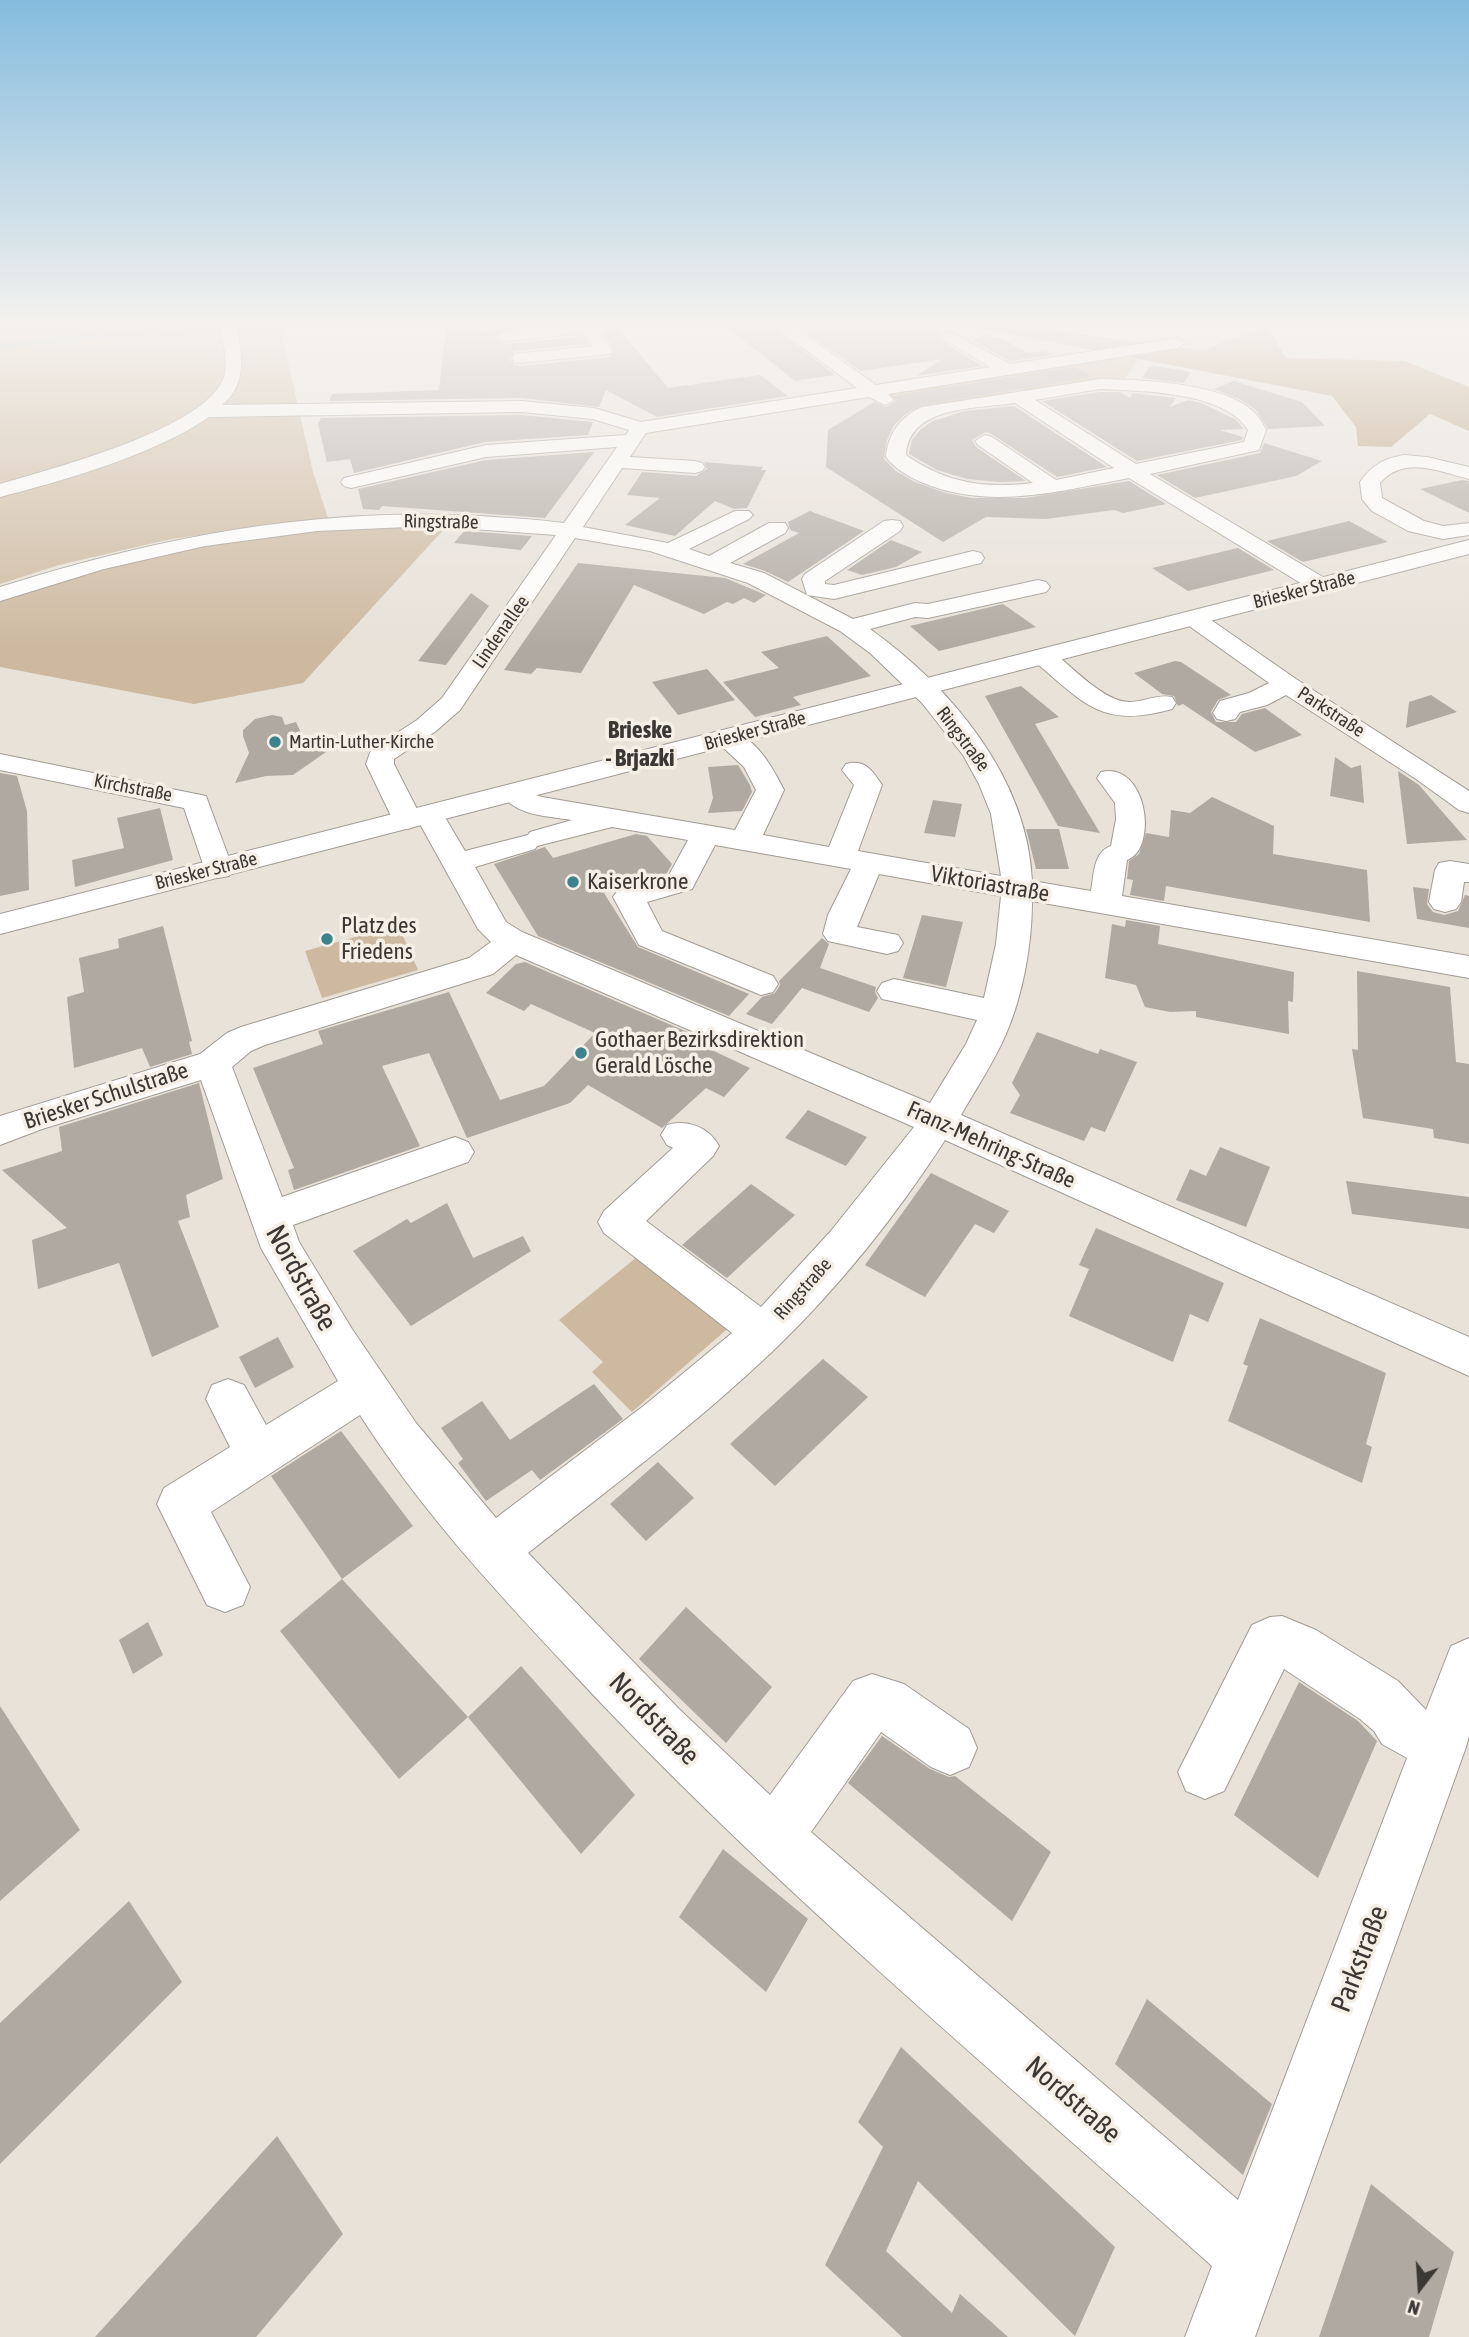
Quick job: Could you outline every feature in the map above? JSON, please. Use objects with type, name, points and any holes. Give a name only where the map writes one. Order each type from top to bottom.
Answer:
[{"type":"street","points":[[0,491],[147,442],[167,432]]},
{"type":"street","points":[[351,482],[431,461],[486,451],[647,432]]},
{"type":"street","points":[[902,432],[896,443],[896,457],[909,469],[928,480],[988,491],[1025,491],[1053,487],[1252,446],[1256,432]]},
{"type":"street","points":[[1072,432],[1320,586]]},
{"type":"street","name":"Lindenallee","points":[[419,817],[380,764],[382,756],[409,735],[437,720],[451,704],[636,434]]},
{"type":"street","points":[[985,441],[1053,487]]},
{"type":"street","points":[[617,462],[695,467]]},
{"type":"street","points":[[1469,473],[1405,462],[1386,466],[1370,482],[1372,499],[1379,507],[1416,526],[1443,533],[1469,529]]},
{"type":"street","points":[[671,550],[742,515]]},
{"type":"street","name":"Ringstraße","points":[[0,594],[128,555],[330,524],[403,521],[494,523],[571,530],[671,550],[807,594],[878,647],[922,687],[973,746],[991,776],[1002,801],[1018,869],[1019,889],[1013,948],[992,1028],[940,1122],[905,1171],[813,1280],[763,1333],[619,1454],[492,1551]]},
{"type":"street","points":[[892,526],[813,579],[807,594],[834,592],[973,558]]},
{"type":"street","points":[[713,563],[777,528]]},
{"type":"street","name":"Briesker Straße","points":[[0,924],[1469,547]]},
{"type":"street","points":[[850,627],[915,610],[928,611],[1038,587]]},
{"type":"street","points":[[892,589],[915,610]]},
{"type":"street","name":"Parkstraße","points":[[1193,618],[1287,684],[1425,762],[1469,804]]},
{"type":"street","points":[[1043,656],[1106,705],[1121,710],[1140,709],[1163,703]]},
{"type":"street","points":[[1211,690],[1231,709],[1287,684]]},
{"type":"street","points":[[727,738],[755,763],[770,790],[745,841]]},
{"type":"street","name":"Kirchstraße","points":[[0,762],[196,802],[218,869]]},
{"type":"street","points":[[856,770],[868,785],[839,934],[887,943]]},
{"type":"street","points":[[1105,902],[1113,855],[1125,850],[1131,802],[1124,789],[1111,778]]},
{"type":"street","name":"Viktoriastraße","points":[[515,793],[519,800],[526,803],[1105,902],[1468,972]]},
{"type":"street","points":[[213,1063],[239,1042],[253,1036],[481,966],[494,958],[511,940],[494,929],[457,863],[419,817]]},
{"type":"street","points":[[457,863],[613,818]]},
{"type":"street","points":[[706,834],[681,882],[629,897],[650,937],[761,984]]},
{"type":"street","points":[[1445,902],[1453,868]]},
{"type":"street","name":"Franz-Mehring-Straße","points":[[511,940],[940,1122],[1469,1357]]},
{"type":"street","points":[[894,991],[979,1008]]},
{"type":"street","name":"Briesker Schulstraße","points":[[0,1131],[29,1119],[213,1063]]},
{"type":"street","name":"Nordstraße","points":[[213,1063],[262,1203],[281,1248],[400,1438],[492,1551],[660,1728],[774,1838],[1249,2254]]},
{"type":"street","points":[[680,1135],[700,1146],[618,1222],[763,1333]]},
{"type":"street","points":[[282,1213],[455,1153]]},
{"type":"street","points":[[225,1587],[181,1504],[366,1387]]},
{"type":"street","points":[[228,1399],[258,1455]]},
{"type":"street","points":[[1205,1772],[1270,1643],[1282,1642],[1298,1648],[1379,1700],[1393,1712],[1401,1726],[1439,1747]]},
{"type":"street","name":"Parkstraße","points":[[1220,2337],[1469,1664]]},
{"type":"street","points":[[774,1838],[872,1700],[885,1703],[950,1748]]},
{"type":"shaded area","points":[[0,432],[304,432],[328,518],[171,539],[59,565],[0,584],[0,496],[10,481],[0,483]]},
{"type":"shaded area","points":[[1357,432],[1409,432],[1391,447],[1358,446]]},
{"type":"shaded area","points":[[373,527],[446,527],[303,683],[194,704],[0,667],[0,599],[92,571],[184,550],[278,536]]},
{"type":"shaded area","points":[[398,925],[418,970],[322,998],[305,951]]},
{"type":"shaded area","points":[[642,1253],[733,1324],[632,1412],[592,1372],[603,1362],[559,1320]]},
{"type":"building","points":[[320,432],[589,432],[588,435],[485,442],[354,473],[350,459],[327,462]]},
{"type":"building","points":[[828,432],[891,432],[884,459],[896,471],[915,482],[946,493],[972,498],[1025,498],[1129,481],[1166,504],[1123,513],[1114,510],[1046,519],[986,517],[943,542],[826,467]]},
{"type":"building","points":[[918,432],[986,432],[972,440],[976,447],[1026,481],[967,479],[937,470],[909,454],[912,440]]},
{"type":"building","points":[[986,432],[1054,432],[1107,467],[1057,477]]},
{"type":"building","points":[[1091,432],[1227,432],[1243,437],[1242,440],[1137,461]]},
{"type":"building","points":[[1264,443],[1322,461],[1296,476],[1195,498],[1157,475],[1260,453]]},
{"type":"building","points":[[594,452],[545,518],[382,506],[379,510],[363,509],[358,489],[486,460]]},
{"type":"building","points":[[704,462],[763,467],[761,470],[766,470],[747,508],[734,509],[715,501],[675,536],[625,525],[660,498],[627,495],[642,472],[696,476],[707,469]]},
{"type":"building","points":[[1462,480],[1469,481],[1469,513],[1420,489]]},
{"type":"building","points":[[810,511],[864,531],[788,582],[743,564],[799,533],[790,530],[788,522]]},
{"type":"building","points":[[1349,521],[1388,542],[1303,562],[1267,541]]},
{"type":"building","points":[[464,531],[532,536],[521,550],[454,543]]},
{"type":"building","points":[[891,540],[922,552],[896,567],[862,575],[847,570]]},
{"type":"building","points":[[1238,548],[1274,570],[1188,591],[1152,568]]},
{"type":"building","points":[[578,563],[725,578],[766,595],[754,603],[744,598],[733,604],[727,602],[704,614],[634,585],[581,673],[537,668],[531,674],[504,670]]},
{"type":"building","points":[[471,593],[489,606],[446,665],[418,661]]},
{"type":"building","points":[[1003,604],[1036,627],[939,651],[910,626]]},
{"type":"building","points":[[827,636],[871,676],[793,697],[801,705],[755,717],[723,682],[779,668],[761,652]]},
{"type":"building","points":[[1175,661],[1181,662],[1231,695],[1218,700],[1211,712],[1216,722],[1236,722],[1242,714],[1265,708],[1302,735],[1255,752],[1183,704],[1178,706],[1174,696],[1162,694],[1134,673]]},
{"type":"building","points":[[707,669],[735,700],[678,715],[652,682]]},
{"type":"building","points":[[1021,686],[1059,717],[1035,724],[1100,833],[1058,826],[985,696]]},
{"type":"building","points":[[1431,695],[1457,712],[1406,728],[1409,702]]},
{"type":"building","name":"Martin-Luther-Kirche","points":[[272,715],[282,717],[285,725],[296,722],[307,746],[326,752],[293,775],[266,776],[235,783],[249,753],[243,730],[255,719]]},
{"type":"building","points":[[1335,757],[1351,768],[1361,765],[1364,803],[1330,796]]},
{"type":"building","points":[[738,765],[752,792],[742,811],[708,813],[713,798],[708,767]]},
{"type":"building","points":[[1398,771],[1419,785],[1467,840],[1407,844]]},
{"type":"building","points":[[0,773],[17,776],[27,811],[29,890],[0,896]]},
{"type":"building","points":[[1212,797],[1274,826],[1273,854],[1367,870],[1370,922],[1166,886],[1164,901],[1130,895],[1133,880],[1127,879],[1129,861],[1139,854],[1146,833],[1169,837],[1171,810],[1190,813]]},
{"type":"building","points":[[933,800],[962,804],[955,837],[924,833]]},
{"type":"building","points":[[160,808],[173,860],[75,887],[72,860],[124,848],[117,818]]},
{"type":"building","points":[[1026,829],[1059,829],[1069,869],[1036,869]]},
{"type":"building","name":"Kaiserkrone","points":[[636,834],[647,836],[672,864],[667,873],[604,893],[638,947],[749,994],[729,1016],[538,936],[494,864],[545,847],[553,858]]},
{"type":"building","points":[[1413,887],[1429,889],[1427,904],[1433,912],[1444,915],[1458,911],[1465,895],[1469,896],[1469,928],[1417,919]]},
{"type":"building","points":[[922,915],[963,922],[946,987],[903,978]]},
{"type":"building","points":[[1126,920],[1160,926],[1158,944],[1294,972],[1293,1002],[1288,1001],[1289,1034],[1196,1017],[1196,1011],[1170,1012],[1145,1007],[1136,985],[1105,978],[1112,924],[1125,927]]},
{"type":"building","points":[[163,926],[192,1041],[189,1042],[192,1054],[150,1067],[142,1048],[74,1068],[67,997],[84,992],[79,958],[119,948],[118,939]]},
{"type":"building","points":[[822,938],[829,944],[820,968],[876,987],[878,998],[869,1012],[802,988],[772,1024],[746,1014],[762,997],[775,993],[780,985],[779,981]]},
{"type":"building","points":[[525,962],[706,1040],[701,1045],[750,1068],[724,1097],[706,1088],[662,1128],[588,1085],[570,1103],[467,1138],[429,1053],[382,1066],[420,1146],[294,1190],[288,1170],[294,1168],[253,1068],[323,1044],[318,1031],[449,992],[500,1100],[544,1086],[595,1033],[531,1004],[524,1011],[486,993],[516,964]]},
{"type":"building","points":[[1357,971],[1450,987],[1456,1062],[1469,1064],[1469,1144],[1434,1138],[1433,1129],[1363,1118],[1352,1049],[1358,1050]]},
{"type":"building","points":[[1037,1032],[1098,1054],[1100,1049],[1137,1062],[1105,1132],[1091,1127],[1084,1141],[1010,1113],[1020,1095],[1012,1083]]},
{"type":"building","points":[[199,1083],[223,1179],[186,1195],[190,1217],[178,1221],[219,1327],[152,1357],[119,1263],[38,1289],[32,1240],[67,1228],[2,1170],[62,1151],[59,1127]]},
{"type":"building","points":[[808,1110],[867,1137],[846,1166],[785,1138]]},
{"type":"building","points":[[1220,1147],[1270,1167],[1246,1227],[1176,1200],[1190,1169],[1206,1176]]},
{"type":"building","points":[[931,1173],[1009,1211],[994,1233],[975,1224],[925,1297],[865,1265]]},
{"type":"building","points":[[1346,1181],[1469,1197],[1469,1229],[1352,1214]]},
{"type":"building","points":[[751,1184],[795,1215],[727,1278],[682,1245]]},
{"type":"building","points":[[447,1203],[473,1258],[523,1236],[531,1251],[411,1326],[353,1251],[407,1219],[411,1223]]},
{"type":"building","points":[[1096,1228],[1224,1283],[1208,1322],[1190,1314],[1173,1362],[1069,1316],[1089,1269],[1079,1265]]},
{"type":"building","points":[[1260,1318],[1386,1373],[1366,1444],[1372,1447],[1362,1483],[1228,1421],[1248,1366],[1243,1364]]},
{"type":"building","points":[[278,1337],[294,1367],[255,1388],[239,1357]]},
{"type":"building","points":[[823,1359],[868,1397],[775,1486],[730,1444]]},
{"type":"building","points":[[594,1384],[623,1419],[540,1480],[532,1470],[486,1501],[458,1463],[463,1459],[441,1428],[482,1401],[510,1440]]},
{"type":"building","points":[[341,1431],[413,1526],[342,1579],[271,1476]]},
{"type":"building","points":[[658,1462],[694,1498],[646,1541],[610,1504]]},
{"type":"building","points":[[342,1579],[468,1717],[399,1779],[280,1631]]},
{"type":"building","points":[[686,1607],[772,1687],[726,1743],[639,1659]]},
{"type":"building","points":[[148,1622],[163,1655],[133,1674],[119,1640]]},
{"type":"building","points":[[521,1666],[635,1795],[581,1854],[468,1717]]},
{"type":"building","points":[[1299,1682],[1358,1721],[1377,1741],[1318,1878],[1234,1815]]},
{"type":"building","points":[[0,1706],[80,1830],[0,1901]]},
{"type":"building","points":[[882,1736],[930,1769],[949,1777],[955,1776],[1051,1852],[1012,1921],[848,1783]]},
{"type":"building","points":[[723,1849],[808,1919],[766,1992],[679,1917]]},
{"type":"building","points":[[129,1901],[182,1982],[0,2164],[0,2023]]},
{"type":"building","points":[[1147,1999],[1272,2104],[1243,2175],[1115,2064]]},
{"type":"building","points":[[901,2047],[1115,2247],[1075,2336],[918,2181],[886,2251],[952,2313],[960,2294],[1008,2337],[902,2337],[825,2265],[883,2147],[858,2122]]},
{"type":"building","points":[[277,2136],[343,2234],[256,2337],[95,2337]]},
{"type":"building","points":[[1371,2184],[1454,2252],[1429,2337],[1319,2337]]},
{"type":"place","name":"Martin-Luther-Kirche","points":[[275,742]]},
{"type":"place","name":"Kaiserkrone","points":[[573,882]]},
{"type":"place","name":"Platz des Friedens","points":[[327,939]]},
{"type":"place","name":"Gothaer Bezirksdirektion Gerald Lösche","points":[[581,1053]]},
{"type":"district","name":"Brieske - Brjazki","points":[[640,744]]}]
